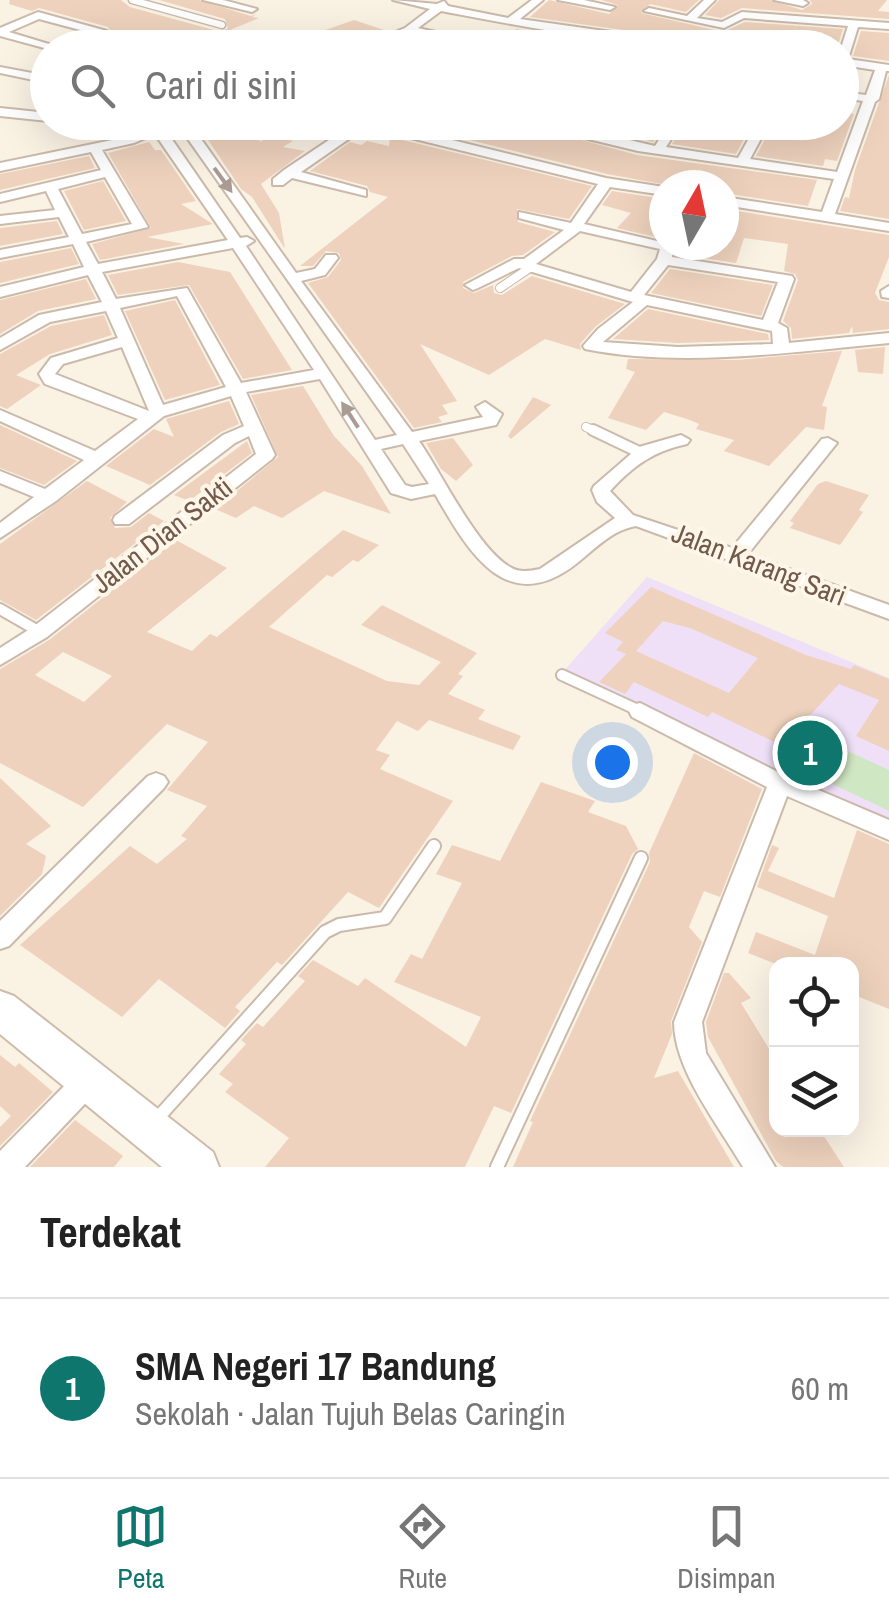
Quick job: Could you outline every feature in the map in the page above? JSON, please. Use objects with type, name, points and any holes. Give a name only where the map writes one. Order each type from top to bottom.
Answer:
[{"type":"main road","points":[[0,1009],[198,1167]]},
{"type":"street","points":[[210,0],[252,9]]},
{"type":"street","points":[[398,0],[444,4],[568,30]]},
{"type":"street","points":[[498,30],[538,0]]},
{"type":"street","points":[[563,0],[610,6]]},
{"type":"street","points":[[689,20],[710,0]]},
{"type":"street","points":[[780,0],[804,2]]},
{"type":"street","points":[[792,17],[804,2]]},
{"type":"street","points":[[409,30],[444,4]]},
{"type":"street","points":[[649,11],[724,26],[741,15],[889,26]]},
{"type":"street","points":[[0,32],[40,16],[92,30]]},
{"type":"street","points":[[852,30],[854,24]]},
{"type":"street","points":[[0,32],[30,40]]},
{"type":"street","points":[[859,64],[886,68],[859,137]]},
{"type":"street","points":[[0,74],[30,79]]},
{"type":"street","points":[[859,97],[873,99]]},
{"type":"street","points":[[1,114],[30,117]]},
{"type":"street","points":[[0,154],[86,140]]},
{"type":"street","points":[[0,167],[128,140]]},
{"type":"street","points":[[170,140],[400,491],[411,493],[441,487]]},
{"type":"street","points":[[195,140],[411,439],[464,526],[503,573],[512,577],[536,575],[560,566],[607,528],[628,520],[604,498],[601,490],[639,452],[660,442],[681,440]]},
{"type":"street","points":[[338,140],[283,177],[361,193]]},
{"type":"street","points":[[447,140],[554,162],[606,182],[649,189]]},
{"type":"street","points":[[608,140],[844,177]]},
{"type":"street","points":[[658,150],[664,140]]},
{"type":"street","points":[[742,162],[754,140]]},
{"type":"street","points":[[828,216],[858,140]]},
{"type":"street","points":[[0,254],[141,227],[95,148]]},
{"type":"street","points":[[0,198],[111,172]]},
{"type":"street","points":[[473,284],[521,262],[576,227],[606,182]]},
{"type":"street","points":[[49,185],[111,304],[154,414]]},
{"type":"street","points":[[739,203],[889,226]]},
{"type":"street","points":[[0,220],[62,213]]},
{"type":"street","points":[[524,215],[649,243]]},
{"type":"street","points":[[185,253],[220,220]]},
{"type":"street","points":[[0,292],[90,270],[265,237]]},
{"type":"street","points":[[294,278],[320,272],[331,258]]},
{"type":"street","points":[[769,326],[787,280],[664,260],[628,318],[606,326],[592,346],[678,352],[782,350],[889,338]]},
{"type":"street","points":[[521,262],[639,299],[780,329],[782,350]]},
{"type":"street","name":"Jalan Dian Sakti","points":[[0,658],[40,632],[266,455],[184,293],[176,290],[111,304]]},
{"type":"street","points":[[0,344],[45,318],[111,304]]},
{"type":"street","points":[[127,340],[58,361],[47,374],[51,380],[154,414]]},
{"type":"street","points":[[0,532],[154,414],[236,390],[323,373]]},
{"type":"street","points":[[370,446],[490,421],[494,414],[485,407]]},
{"type":"street","points":[[0,415],[97,459]]},
{"type":"street","points":[[122,520],[228,439],[253,428]]},
{"type":"street","points":[[737,555],[828,443]]},
{"type":"street","points":[[0,476],[49,497]]},
{"type":"street","name":"Jalan Karang Sari","points":[[628,520],[651,523],[889,612]]},
{"type":"street","points":[[640,712],[780,783],[889,830]]},
{"type":"street","points":[[0,938],[156,782]]},
{"type":"street","points":[[760,1167],[694,1058],[688,1022],[780,783]]},
{"type":"street","points":[[4,1167],[87,1082]]},
{"type":"lane","points":[[132,0],[222,25]]},
{"type":"lane","points":[[500,288],[521,262]]},
{"type":"lane","points":[[586,427],[639,452]]},
{"type":"lane","points":[[0,609],[40,632]]},
{"type":"lane","points":[[562,675],[640,712]]},
{"type":"lane","points":[[148,1130],[324,932],[336,923],[385,918],[434,846]]},
{"type":"lane","points":[[498,1167],[641,858]]},
{"type":"shaded area","points":[[647,577],[889,678],[889,828],[562,673]]},
{"type":"green space","points":[[843,749],[889,770],[889,811],[822,779]]},
{"type":"building","points":[[10,0],[121,0],[130,7],[214,30],[110,30],[39,8],[32,11],[9,4]]},
{"type":"building","points":[[159,0],[199,0],[251,16],[257,14],[252,17],[259,18],[224,30],[228,28],[225,19]]},
{"type":"building","points":[[549,0],[609,14],[618,5],[601,0],[699,0],[686,12],[650,4],[641,13],[714,30],[624,30],[530,17]]},
{"type":"building","points":[[719,0],[770,0],[802,10],[812,4],[810,0],[887,0],[878,11],[889,12],[889,19],[742,8],[721,18],[705,15]]},
{"type":"building","points":[[354,20],[384,30],[325,30]]},
{"type":"building","points":[[745,22],[843,30],[727,30]]},
{"type":"building","points":[[861,31],[889,33],[889,61],[859,57]]},
{"type":"building","points":[[889,75],[889,219],[840,211],[845,197],[849,198]]},
{"type":"building","points":[[208,140],[289,140],[293,141],[283,147],[305,151],[261,184],[279,213],[285,249],[252,197],[241,189]]},
{"type":"building","points":[[390,140],[402,140],[592,186],[569,219],[517,209],[518,222],[555,232],[523,255],[512,256],[463,282],[463,288],[474,293],[493,285],[494,293],[502,295],[532,276],[625,304],[595,327],[580,344],[581,350],[545,339],[489,375],[420,344],[457,401],[442,405],[448,414],[438,417],[442,422],[414,428],[308,283],[328,277],[341,260],[339,253],[326,251],[313,266],[300,266],[388,197],[370,192],[367,186],[310,171],[350,142],[389,146]]},
{"type":"building","points":[[470,140],[582,140],[637,155],[817,180],[808,206],[739,195],[739,170],[649,170],[649,182]]},
{"type":"building","points":[[674,140],[743,140],[736,154],[672,144]]},
{"type":"building","points":[[764,140],[845,140],[837,161],[825,159],[823,166],[756,156]]},
{"type":"building","points":[[149,142],[155,150],[161,150],[196,201],[181,204],[213,224],[147,237],[184,244],[100,260],[92,244],[151,228],[108,153]]},
{"type":"building","points":[[89,156],[95,168],[0,190],[0,174]]},
{"type":"building","points":[[103,181],[126,221],[84,230],[64,191]]},
{"type":"building","points":[[612,191],[649,197],[649,235],[617,228],[631,213],[602,205]]},
{"type":"building","points":[[739,211],[889,235],[889,257],[875,293],[879,300],[889,302],[889,329],[853,333],[852,326],[849,333],[792,339],[791,328],[783,321],[798,280],[795,274],[784,271],[788,244],[744,238],[739,254]]},
{"type":"building","points":[[57,221],[63,234],[0,246],[0,228]]},
{"type":"building","points":[[71,248],[79,264],[0,283],[0,262]]},
{"type":"building","points":[[178,262],[230,272],[292,370],[243,379],[189,285],[118,295],[108,275]]},
{"type":"building","points":[[670,269],[773,285],[761,316],[651,293]]},
{"type":"building","points":[[86,279],[96,299],[38,311],[0,334],[0,300]]},
{"type":"building","points":[[175,300],[220,385],[165,400],[125,311]]},
{"type":"building","points":[[648,309],[768,334],[769,340],[678,343],[613,339]]},
{"type":"building","points":[[104,315],[112,335],[50,354],[16,375],[41,385],[7,409],[0,406],[0,354],[51,326]]},
{"type":"building","points":[[885,347],[883,374],[858,372],[855,350]]},
{"type":"building","points":[[842,351],[822,406],[827,407],[824,430],[806,427],[769,466],[724,451],[734,440],[696,429],[699,424],[664,412],[646,430],[608,418],[635,372],[626,369],[628,359],[737,360]]},
{"type":"building","points":[[303,386],[334,436],[362,466],[391,514],[324,491],[282,518],[254,506],[236,518],[215,509],[278,457],[251,395]]},
{"type":"building","points":[[533,397],[551,405],[511,439],[508,436]]},
{"type":"building","points":[[229,401],[239,424],[221,432],[150,485],[106,466],[154,429],[174,437],[166,419]]},
{"type":"building","points":[[0,425],[77,461],[44,485],[0,468]]},
{"type":"building","points":[[453,438],[473,465],[456,481],[441,469],[426,443]]},
{"type":"building","points":[[247,441],[252,453],[189,501],[174,495]]},
{"type":"building","points":[[87,481],[127,502],[110,518],[115,528],[131,527],[149,513],[164,521],[36,620],[0,600],[0,544]]},
{"type":"building","points":[[826,481],[869,495],[859,510],[863,512],[840,545],[790,528],[794,523],[790,521],[818,484]]},
{"type":"building","points":[[343,530],[379,545],[332,577],[327,575],[269,627],[387,681],[419,685],[441,662],[361,625],[382,605],[477,653],[458,674],[463,676],[448,694],[485,710],[478,719],[521,736],[513,750],[429,720],[418,731],[397,721],[376,750],[390,755],[380,769],[453,801],[379,908],[348,892],[282,965],[277,962],[235,1007],[240,1011],[225,1028],[159,979],[122,1017],[20,945],[130,846],[157,864],[187,839],[181,836],[207,806],[167,790],[208,742],[167,724],[83,807],[0,763],[0,669],[49,640],[176,540],[227,568],[147,632],[192,651],[210,634],[217,637]],"holes":[[[63,652],[112,676],[84,702],[35,675]]]},
{"type":"building","points":[[651,587],[806,655],[851,669],[854,665],[889,679],[889,751],[856,736],[879,700],[839,684],[803,723],[840,741],[824,766],[712,712],[708,717],[634,682],[625,694],[599,682],[626,654],[616,650],[623,642],[605,633]],"holes":[[[663,621],[690,628],[758,658],[729,693],[636,651]]]},
{"type":"building","points":[[694,753],[762,789],[720,897],[704,891],[689,927],[702,942],[654,1078],[678,1071],[734,1167],[513,1167],[533,1122],[530,1121],[650,862],[649,853]]},
{"type":"building","points":[[0,778],[51,826],[26,844],[46,856],[42,874],[0,916]]},
{"type":"building","points":[[541,782],[595,801],[588,812],[626,826],[638,849],[632,854],[511,1113],[494,1106],[465,1167],[265,1167],[289,1138],[225,1092],[233,1084],[219,1074],[246,1044],[241,1040],[257,1023],[263,1027],[305,981],[298,976],[313,960],[358,986],[365,978],[466,1047],[481,1017],[394,982],[411,954],[422,959],[462,883],[436,874],[452,845],[500,861]]},
{"type":"building","points":[[857,830],[889,844],[889,1009],[859,997],[859,957],[769,957],[769,961],[748,953],[756,932],[815,955],[828,916],[757,887],[772,845],[779,848],[768,871],[834,898]]},
{"type":"building","points":[[724,973],[729,973],[751,998],[741,1003],[769,1049],[769,1137],[825,1137],[844,1167],[783,1167],[776,1161],[708,1037],[706,1022]]},
{"type":"building","points":[[0,1055],[15,1067],[19,1063],[53,1092],[0,1146],[0,1127],[11,1116],[0,1106]]},
{"type":"building","points":[[75,1120],[123,1156],[114,1167],[30,1167]]},
{"type":"place","name":"SMA Negeri 17 Bandung","points":[[810,753]]}]
